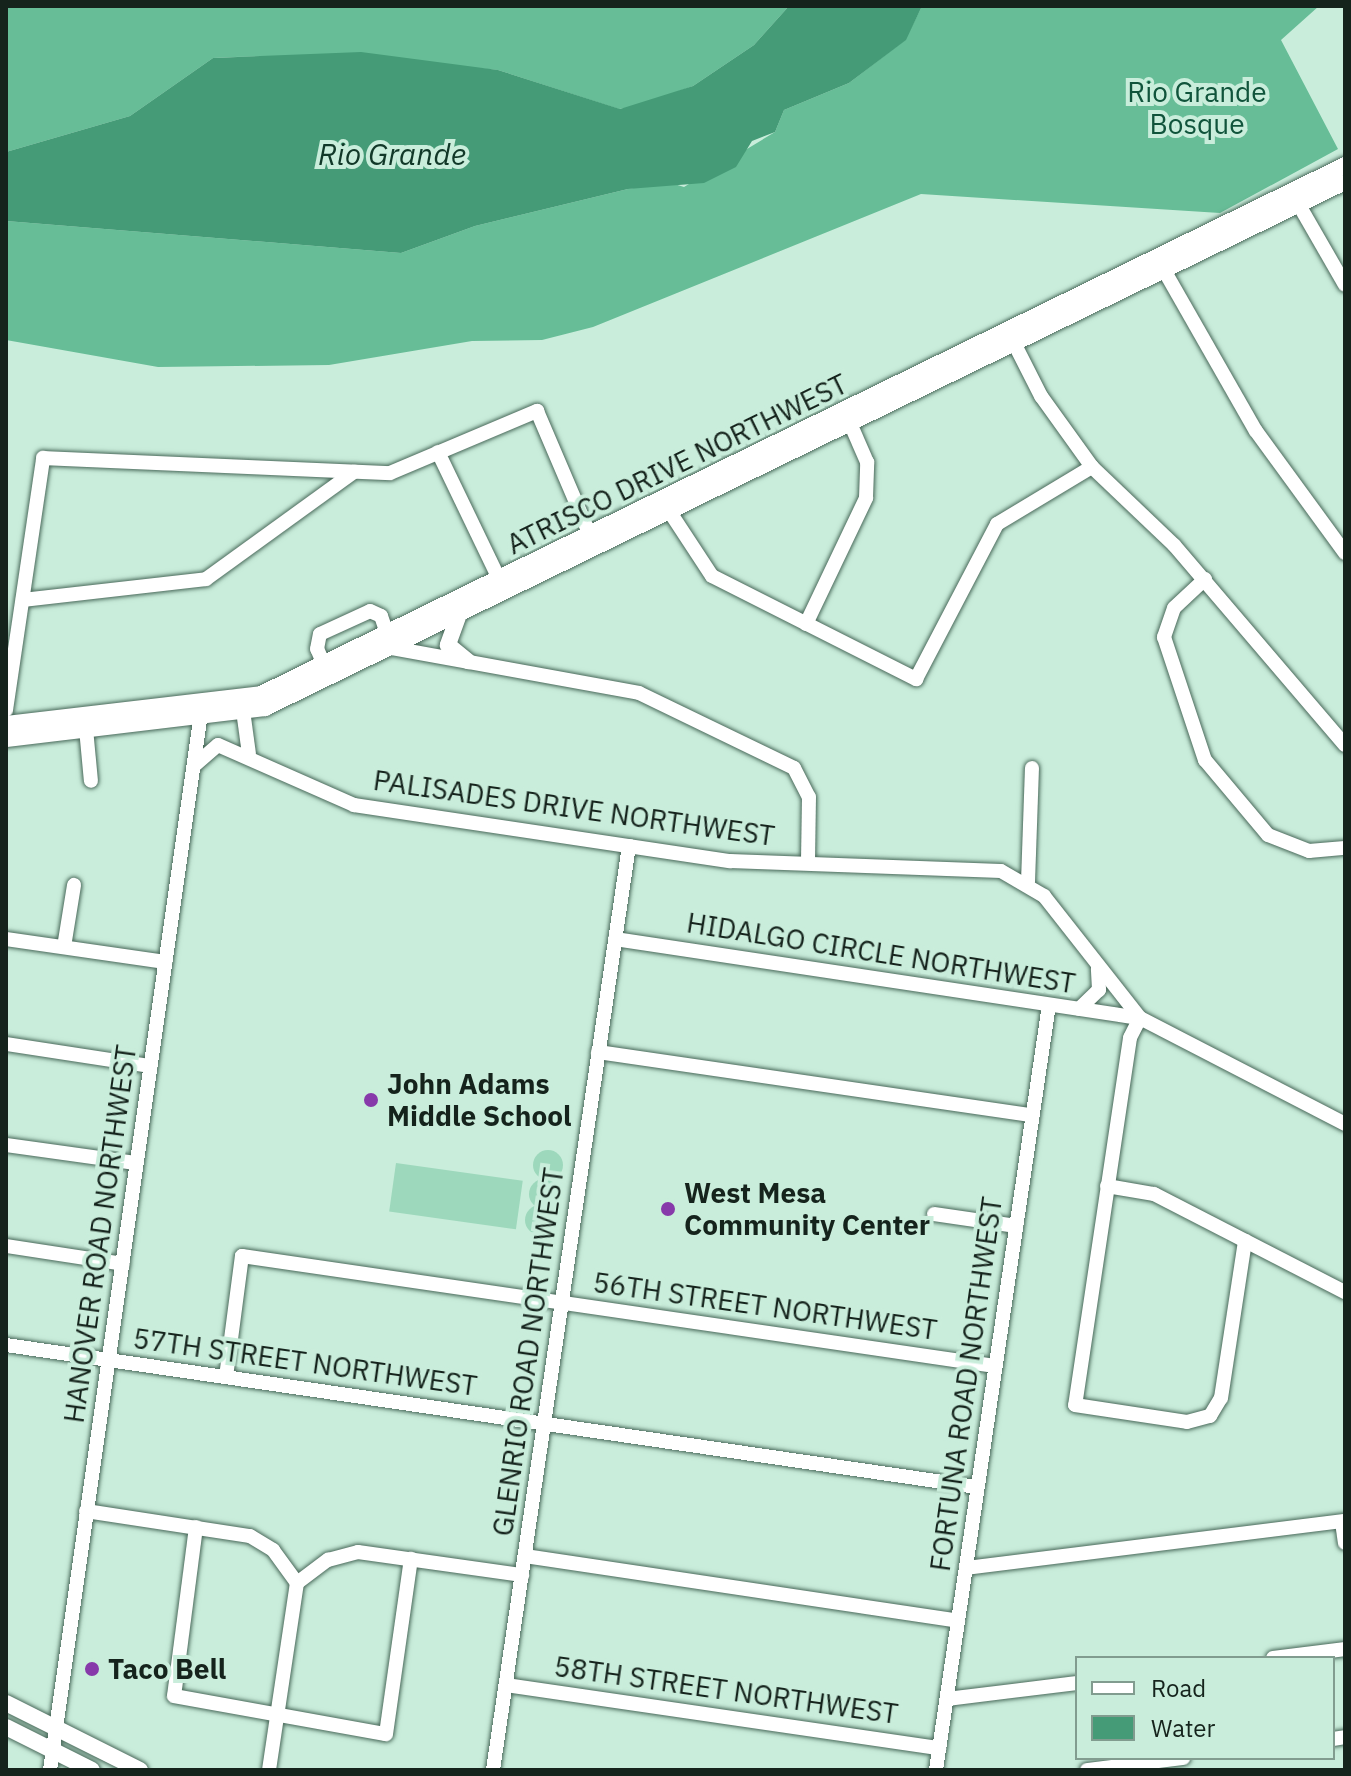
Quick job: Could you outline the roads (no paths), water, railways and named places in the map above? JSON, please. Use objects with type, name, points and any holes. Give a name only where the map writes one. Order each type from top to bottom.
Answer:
[{"type":"main road","name":"ATRISCO DRIVE NORTHWEST","points":[[1297,200],[1345,165]]},
{"type":"main road","name":"ATRISCO DRIVE NORTHWEST","points":[[6,739],[86,724],[243,707],[327,672],[1297,200],[1345,182]]},
{"type":"main road","name":"ATRISCO DRIVE NORTHWEST","points":[[391,640],[461,615],[502,586]]},
{"type":"main road","points":[[461,615],[447,640],[468,661]]},
{"type":"main road","name":"ATRISCO DRIVE NORTHWEST","points":[[6,724],[86,724]]},
{"type":"main road","points":[[6,1703],[140,1770]]},
{"type":"main road","points":[[6,1727],[92,1770]]},
{"type":"street","points":[[1297,200],[1345,285]]},
{"type":"street","points":[[1162,266],[1271,455],[1345,553]]},
{"type":"street","points":[[1012,339],[1092,467],[1205,579],[1345,745]]},
{"type":"street","points":[[6,710],[43,458],[390,473],[537,411],[593,542]]},
{"type":"street","points":[[806,624],[866,498],[867,462],[848,419]]},
{"type":"street","points":[[438,452],[502,586]]},
{"type":"street","points":[[667,508],[712,576],[916,679],[997,524],[1092,467]]},
{"type":"street","points":[[23,600],[206,579],[354,472]]},
{"type":"street","points":[[1205,579],[1174,608],[1164,637],[1205,760],[1268,835],[1309,851],[1345,848]]},
{"type":"street","points":[[327,672],[316,644],[325,630],[370,611],[391,640],[468,661],[614,684],[790,764],[809,797],[808,863]]},
{"type":"street","points":[[243,707],[249,754]]},
{"type":"street","name":"HANOVER ROAD NORTHWEST","points":[[50,1770],[202,712]]},
{"type":"street","points":[[86,724],[91,781]]},
{"type":"street","name":"PALISADES DRIVE NORTHWEST","points":[[196,764],[218,745],[249,754],[354,805],[629,846],[808,863],[983,868],[1028,882]]},
{"type":"street","points":[[1032,768],[1028,882],[1140,1018],[1345,1124]]},
{"type":"street","name":"GLENRIO ROAD NORTHWEST","points":[[498,1769],[506,1685],[629,846]]},
{"type":"street","points":[[64,947],[74,885]]},
{"type":"street","points":[[6,939],[165,962]]},
{"type":"street","name":"HIDALGO CIRCLE NORTHWEST","points":[[615,939],[1140,1018]]},
{"type":"street","points":[[1079,1009],[1099,990],[1097,965]]},
{"type":"street","name":"FORTUNA ROAD NORTHWEST","points":[[936,1770],[1049,1005]]},
{"type":"street","points":[[1140,1018],[1130,1038],[1075,1405],[1187,1422],[1210,1416],[1221,1398],[1245,1241]]},
{"type":"street","points":[[6,1044],[150,1066]]},
{"type":"street","points":[[598,1052],[1032,1115]]},
{"type":"street","points":[[6,1145],[136,1163]]},
{"type":"street","points":[[1107,1186],[1154,1194],[1345,1292]]},
{"type":"street","points":[[934,1214],[1016,1226]]},
{"type":"street","points":[[6,1246],[123,1264]]},
{"type":"street","name":"56TH STREET NORTHWEST","points":[[226,1377],[242,1256],[995,1366]]},
{"type":"street","name":"57TH STREET NORTHWEST","points":[[6,1345],[977,1487]]},
{"type":"street","points":[[86,1511],[196,1527],[263,1541],[297,1583],[269,1770]]},
{"type":"street","points":[[966,1568],[1344,1521],[1345,1543]]},
{"type":"street","points":[[196,1527],[174,1696],[277,1717],[386,1734],[411,1559]]},
{"type":"street","points":[[297,1583],[342,1554],[411,1559],[522,1575]]},
{"type":"street","points":[[525,1556],[958,1621]]},
{"type":"street","points":[[1289,1656],[1345,1649]]},
{"type":"street","points":[[947,1699],[1075,1683]]},
{"type":"street","name":"58TH STREET NORTHWEST","points":[[506,1685],[939,1748]]},
{"type":"street","points":[[1087,1770],[1167,1760]]},
{"type":"water","name":"Rio Grande","points":[[789,6],[922,6],[906,40],[849,83],[784,110],[775,132],[752,141],[736,167],[704,183],[628,189],[475,226],[401,253],[6,221],[6,152],[130,116],[213,58],[361,52],[498,70],[620,109],[693,86],[754,45]]},
{"type":"place","name":"John Adams Middle School","points":[[371,1100]]},
{"type":"place","name":"West Mesa Community Center","points":[[668,1209]]},
{"type":"place","name":"Taco Bell","points":[[92,1669]]},
{"type":"park label","name":"Rio Grande Bosque","points":[[1197,108]]}]
